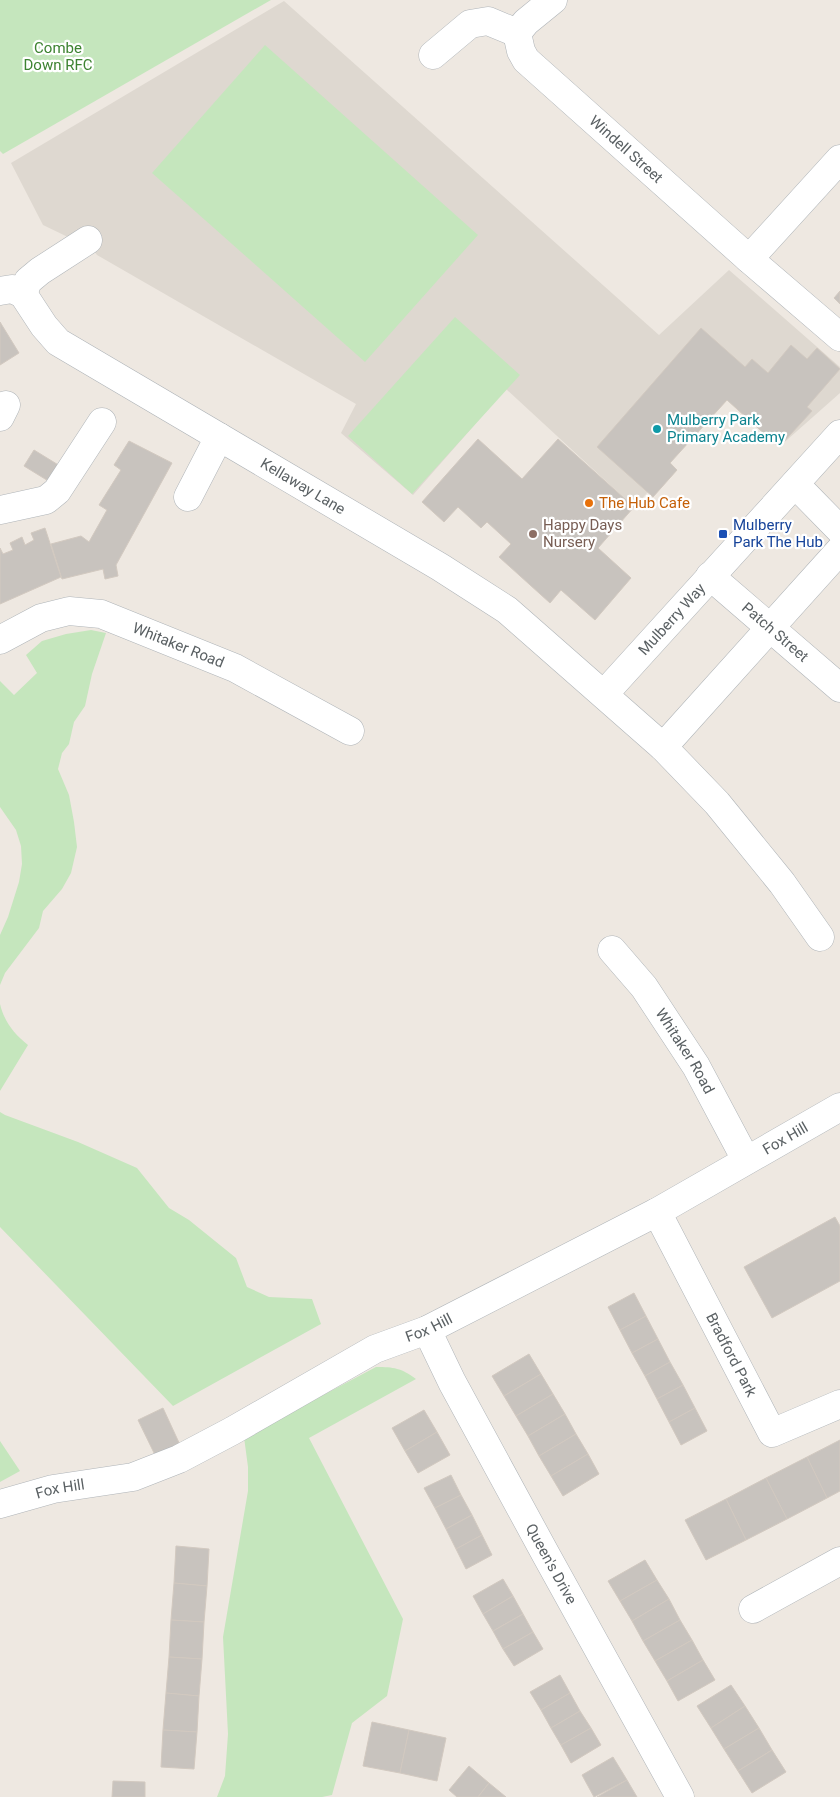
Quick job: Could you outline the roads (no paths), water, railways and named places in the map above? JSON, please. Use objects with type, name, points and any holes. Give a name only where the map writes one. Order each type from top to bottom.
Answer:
[{"type":"street","points":[[433,55],[470,24],[488,21],[517,33],[526,22],[553,0]]},
{"type":"street","name":"Windell Street","points":[[517,33],[521,51],[526,60],[749,259],[840,337]]},
{"type":"street","points":[[749,259],[840,159]]},
{"type":"street","points":[[11,292],[88,240]]},
{"type":"street","name":"Kellaway Lane","points":[[11,292],[58,342],[440,567],[507,610],[604,694]]},
{"type":"street","points":[[0,510],[3,511],[46,500],[57,491],[102,422]]},
{"type":"street","name":"Mulberry Way","points":[[604,694],[840,434]]},
{"type":"street","points":[[188,497],[219,437]]},
{"type":"street","points":[[795,484],[840,530]]},
{"type":"street","points":[[663,747],[840,550]]},
{"type":"street","name":"Patch Street","points":[[710,576],[840,688]]},
{"type":"street","name":"Whitaker Road","points":[[0,640],[41,618],[69,611],[101,614],[235,668],[350,731]]},
{"type":"street","points":[[604,694],[663,747],[717,803],[782,883],[820,937]]},
{"type":"street","name":"Whitaker Road","points":[[612,950],[644,987],[696,1066],[746,1160]]},
{"type":"street","name":"Fox Hill","points":[[0,1504],[53,1489],[132,1476],[179,1459],[232,1431],[375,1349],[427,1330],[657,1212],[840,1106]]},
{"type":"street","name":"Bradford Park","points":[[657,1212],[772,1433],[840,1404]]},
{"type":"street","name":"Queen's Drive","points":[[427,1330],[452,1382],[540,1545],[680,1797]]},
{"type":"street","points":[[753,1609],[840,1561]]},
{"type":"place","name":"Mulberry Park Primary Academy","points":[[657,429]]},
{"type":"place","name":"The Hub Cafe","points":[[589,503]]},
{"type":"place","name":"Happy Days Nursery","points":[[533,534]]},
{"type":"place","name":"Mulberry Park The Hub","points":[[723,534]]},
{"type":"park label","name":"Combe Down RFC","points":[[58,56]]}]
